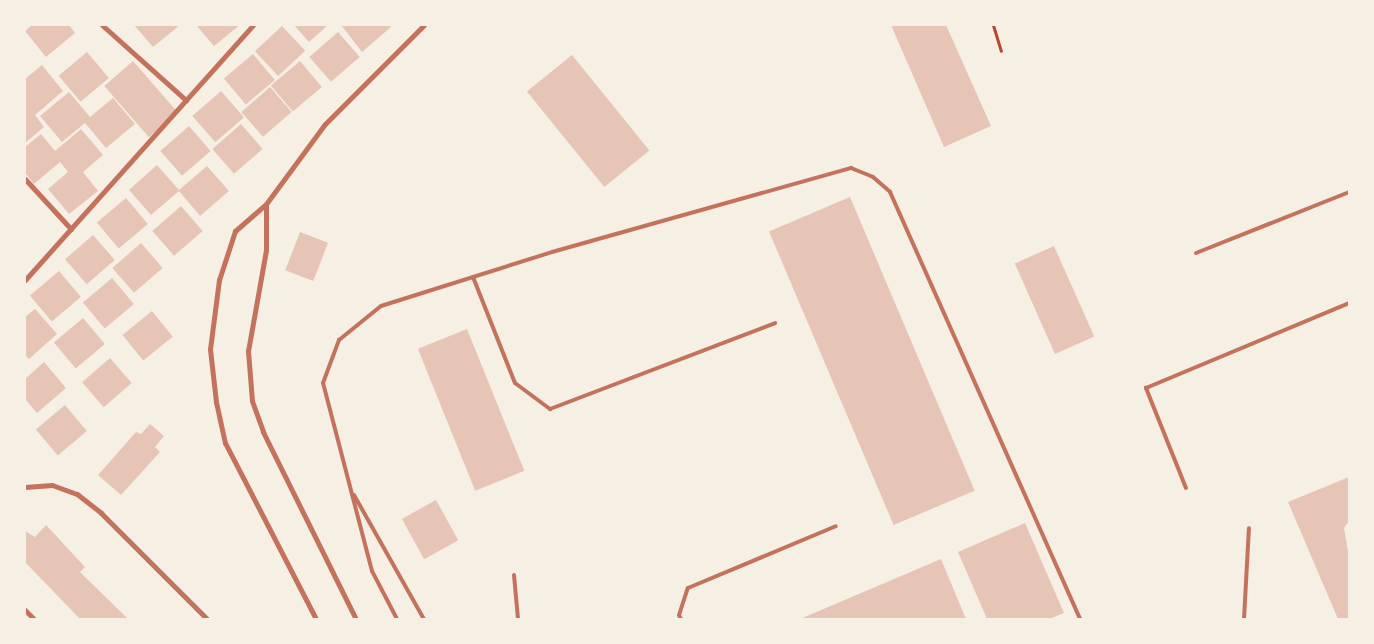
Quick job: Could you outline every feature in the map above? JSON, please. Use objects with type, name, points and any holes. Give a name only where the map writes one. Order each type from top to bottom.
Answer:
[{"type":"street","points":[[102,25],[186,100]]},
{"type":"street","points":[[25,280],[253,25]]},
{"type":"street","points":[[316,619],[225,443],[216,402],[210,349],[219,280],[235,231],[266,204],[325,124],[424,25]]},
{"type":"street","points":[[25,179],[72,229]]},
{"type":"street","points":[[266,204],[266,250],[248,350],[252,401],[263,432],[356,619]]},
{"type":"street","points":[[25,486],[52,485],[77,494],[101,513],[207,619]]},
{"type":"street","points":[[25,610],[34,619]]},
{"type":"lane","points":[[397,619],[372,572],[324,384],[339,340],[381,306],[473,277],[852,168],[873,176],[890,192],[1080,619]]},
{"type":"lane","points":[[1196,253],[1349,192]]},
{"type":"lane","points":[[473,277],[515,382],[550,409],[775,323]]},
{"type":"lane","points":[[1186,488],[1146,388],[1349,303]]},
{"type":"lane","points":[[350,489],[424,619]]},
{"type":"lane","points":[[681,619],[679,614],[688,588],[836,526]]},
{"type":"lane","points":[[1244,619],[1249,528]]},
{"type":"lane","points":[[514,576],[518,619]]},
{"type":"path","points":[[993,25],[1001,51]]},
{"type":"building","points":[[32,25],[69,25],[75,33],[46,57],[25,31]]},
{"type":"building","points":[[134,25],[180,25],[153,47]]},
{"type":"building","points":[[196,25],[240,25],[214,46]]},
{"type":"building","points":[[294,25],[328,25],[309,42]]},
{"type":"building","points":[[341,25],[389,25],[391,27],[362,52]]},
{"type":"building","points":[[891,25],[946,25],[991,126],[944,147]]},
{"type":"building","points":[[282,26],[305,51],[278,76],[255,51]]},
{"type":"building","points":[[338,32],[360,57],[331,82],[309,57]]},
{"type":"building","points":[[87,52],[109,78],[81,102],[59,76]]},
{"type":"building","points":[[253,54],[275,80],[246,104],[224,78]]},
{"type":"building","points":[[572,55],[649,151],[604,187],[527,92]]},
{"type":"building","points":[[133,61],[178,112],[149,137],[104,86]]},
{"type":"building","points":[[300,61],[322,87],[293,111],[271,85]]},
{"type":"building","points":[[42,65],[63,91],[35,115],[44,127],[25,143],[25,79]]},
{"type":"building","points":[[270,87],[292,112],[263,137],[241,112]]},
{"type":"building","points":[[221,91],[244,117],[215,142],[192,116]]},
{"type":"building","points":[[69,92],[90,117],[113,98],[135,124],[106,148],[85,123],[62,142],[40,116]]},
{"type":"building","points":[[241,124],[263,149],[234,174],[212,149]]},
{"type":"building","points":[[189,126],[211,151],[182,176],[160,151]]},
{"type":"building","points":[[81,129],[103,155],[83,172],[98,191],[69,214],[48,189],[68,172],[60,162],[34,184],[25,173],[25,147],[41,134],[55,151]]},
{"type":"building","points":[[157,165],[179,190],[207,166],[229,191],[200,216],[179,191],[151,215],[129,190]]},
{"type":"building","points":[[850,197],[975,491],[894,525],[769,231]]},
{"type":"building","points":[[126,198],[148,224],[119,248],[97,222]]},
{"type":"building","points":[[181,206],[203,231],[174,256],[152,231]]},
{"type":"building","points":[[300,232],[328,243],[313,281],[285,270]]},
{"type":"building","points":[[93,235],[115,260],[87,284],[65,259]]},
{"type":"building","points":[[141,243],[163,268],[134,293],[112,268]]},
{"type":"building","points":[[1054,246],[1094,336],[1055,354],[1015,263]]},
{"type":"building","points":[[59,271],[81,297],[52,321],[30,295]]},
{"type":"building","points":[[112,278],[134,304],[105,328],[83,302]]},
{"type":"building","points":[[35,309],[57,334],[29,359],[25,355],[25,317]]},
{"type":"building","points":[[152,311],[173,337],[143,361],[122,335]]},
{"type":"building","points":[[83,318],[105,344],[76,368],[54,342]]},
{"type":"building","points":[[467,329],[524,471],[475,491],[418,349]]},
{"type":"building","points":[[110,358],[132,383],[104,407],[82,382]]},
{"type":"building","points":[[44,362],[66,388],[37,413],[25,399],[25,379]]},
{"type":"building","points":[[65,405],[87,431],[58,455],[36,429]]},
{"type":"building","points":[[150,424],[164,436],[155,447],[160,452],[121,495],[98,475],[136,432],[141,434]]},
{"type":"building","points":[[1349,477],[1349,521],[1344,528],[1349,557],[1349,619],[1338,619],[1288,502]]},
{"type":"building","points":[[436,500],[458,540],[424,559],[402,519]]},
{"type":"building","points":[[1025,523],[1064,613],[1049,619],[987,619],[958,552]]},
{"type":"building","points":[[46,525],[85,567],[80,572],[128,619],[80,619],[25,562],[25,531],[35,537]]},
{"type":"building","points":[[941,559],[966,619],[800,619]]}]
